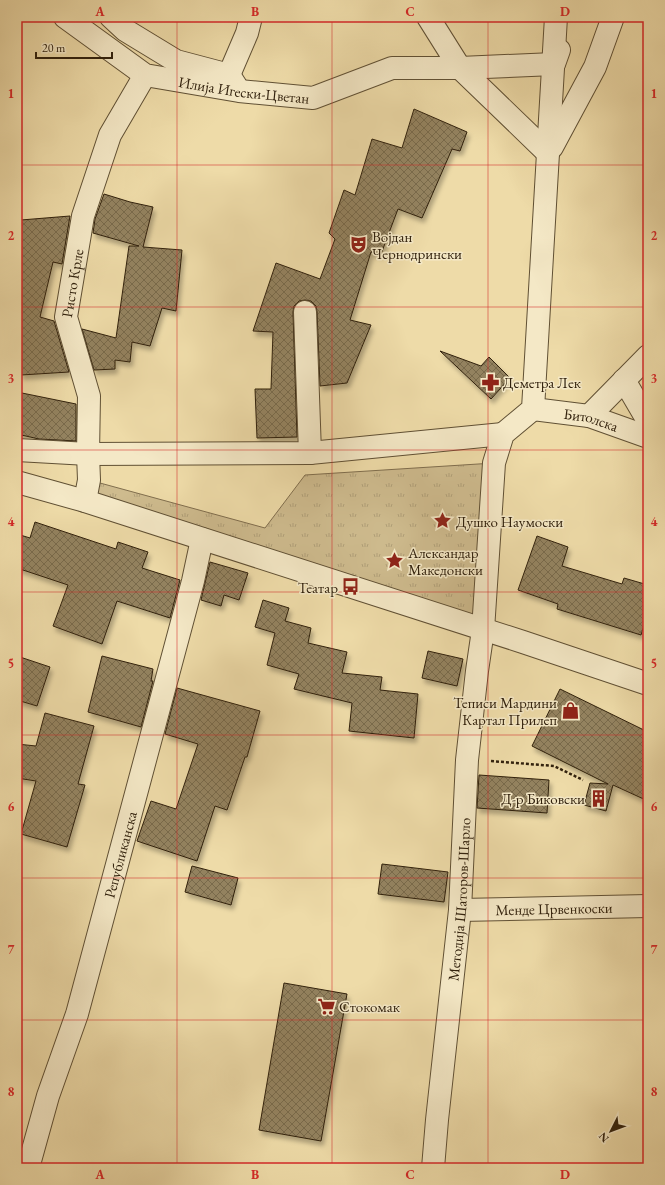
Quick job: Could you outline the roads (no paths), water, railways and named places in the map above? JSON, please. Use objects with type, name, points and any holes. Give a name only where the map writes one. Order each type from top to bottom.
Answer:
[{"type":"street","name":"Илија Игески-Цветан","points":[[65,17],[145,75],[234,83],[312,98],[392,68],[460,68],[554,64]]},
{"type":"street","points":[[111,17],[125,30],[176,61],[234,83],[251,17]]},
{"type":"street","points":[[428,17],[460,68],[548,153]]},
{"type":"street","points":[[17,450],[88,454],[310,453],[503,434],[533,409],[556,17]]},
{"type":"street","points":[[554,64],[570,17]]},
{"type":"street","points":[[548,153],[595,67],[613,17]]},
{"type":"street","name":"Ристо Крле","points":[[85,501],[89,480],[89,396],[66,317],[85,209],[110,135],[145,75]]},
{"type":"street","points":[[305,312],[310,453]]},
{"type":"street","points":[[589,416],[648,356]]},
{"type":"street","points":[[624,380],[648,421]]},
{"type":"street","name":"Битолска","points":[[533,409],[589,416],[648,437]]},
{"type":"street","name":"Методија Шаторов-Шарло","points":[[433,1168],[460,910],[467,760],[483,630],[494,463],[503,434]]},
{"type":"street","points":[[17,482],[85,501],[523,642],[648,684]]},
{"type":"street","name":"Републиканска","points":[[28,1168],[48,1096],[77,1014],[191,588],[202,539]]},
{"type":"street","name":"Менде Црвенкоски","points":[[460,910],[648,906]]},
{"type":"place","name":"Војдан Чернодрински","points":[[359,245]]},
{"type":"place","name":"Деметра Лек","points":[[490,382]]},
{"type":"place","name":"Душко Наумоски","points":[[443,521]]},
{"type":"place","name":"Александар Македонски","points":[[395,561]]},
{"type":"place","name":"Театар","points":[[351,587]]},
{"type":"place","name":"Теписи Мардини Картал Прилеп","points":[[570,711]]},
{"type":"place","name":"Д-р Биковски","points":[[598,798]]},
{"type":"place","name":"Стокомак","points":[[326,1006]]}]
